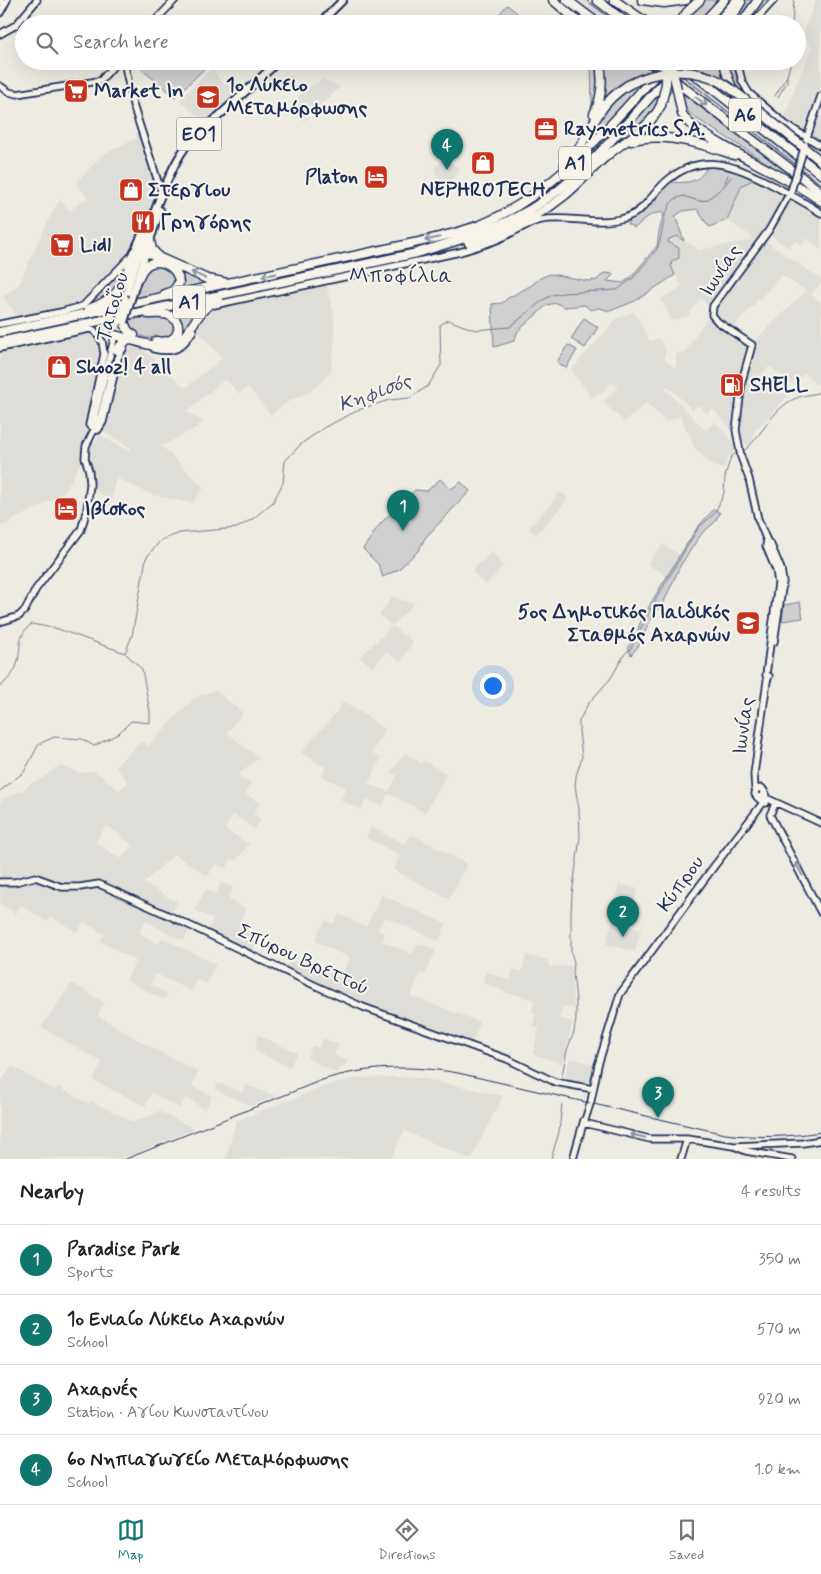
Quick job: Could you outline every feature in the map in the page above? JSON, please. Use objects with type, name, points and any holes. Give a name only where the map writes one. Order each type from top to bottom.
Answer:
[{"type":"highway","points":[[551,0],[565,15]]},
{"type":"highway","points":[[551,0],[570,15]]},
{"type":"highway","points":[[567,0],[587,15]]},
{"type":"highway","points":[[597,0],[616,15]]},
{"type":"highway","points":[[614,0],[636,15]]},
{"type":"highway","points":[[642,0],[664,3],[686,0]]},
{"type":"highway","points":[[686,15],[700,0]]},
{"type":"highway","points":[[710,15],[724,0]]},
{"type":"highway","points":[[724,15],[737,0]]},
{"type":"highway","points":[[732,15],[742,0]]},
{"type":"highway","points":[[747,15],[758,0]]},
{"type":"highway","points":[[579,148],[600,98],[602,80],[600,70]]},
{"type":"highway","name":"Α1","points":[[0,332],[240,282],[414,243],[479,225],[517,206],[560,175],[596,140],[659,70]]},
{"type":"highway","name":"Α6","points":[[660,70],[821,192]]},
{"type":"highway","points":[[417,253],[471,242],[527,219],[564,196],[603,158],[650,122],[661,105],[666,84],[666,70]]},
{"type":"highway","points":[[674,70],[682,114],[686,120],[698,130],[751,161],[789,180],[821,201]]},
{"type":"highway","name":"Α1","points":[[0,342],[417,253],[485,232],[531,209],[550,197],[582,171],[674,70]]},
{"type":"highway","name":"Α6","points":[[688,70],[821,174]]},
{"type":"highway","points":[[726,70],[729,82],[744,106],[794,147],[813,168]]},
{"type":"highway","points":[[479,225],[550,177],[571,159],[601,110],[615,94],[628,85],[655,74],[673,72],[695,74],[713,79],[738,94],[821,161]]},
{"type":"highway","points":[[624,143],[644,137],[661,136],[721,150],[751,161]]},
{"type":"highway","points":[[150,241],[152,250],[158,256]]},
{"type":"highway","points":[[66,318],[109,300],[120,289],[126,274],[140,253],[158,256],[211,281],[240,282]]},
{"type":"highway","points":[[138,277],[148,265],[154,263],[170,266],[178,275],[179,283],[176,289],[149,301]]},
{"type":"highway","points":[[118,270],[126,274]]},
{"type":"highway","points":[[119,330],[134,338],[161,347],[174,346],[181,340],[206,306],[216,300],[244,290]]},
{"type":"highway","points":[[117,350],[124,342],[134,338],[165,342],[175,337],[178,327],[175,319],[168,315],[134,314]]},
{"type":"highway","points":[[119,330],[128,331],[134,338]]},
{"type":"main road","points":[[328,15],[343,0]]},
{"type":"main road","name":"Τατοΐου","points":[[119,330],[140,253],[150,241],[162,204],[161,196],[178,158],[188,144],[269,70]]},
{"type":"main road","points":[[157,184],[162,185],[166,183]]},
{"type":"main road","points":[[140,253],[154,202],[161,196]]},
{"type":"main road","name":"Τατοΐου","points":[[129,297],[138,277],[140,253]]},
{"type":"street","points":[[0,13],[7,0]]},
{"type":"street","points":[[24,15],[37,0]]},
{"type":"street","points":[[161,15],[175,0]]},
{"type":"street","points":[[338,4],[348,0]]},
{"type":"street","points":[[760,15],[774,0]]},
{"type":"street","points":[[0,34],[15,26]]},
{"type":"street","points":[[0,86],[10,93],[21,94],[101,80],[110,70]]},
{"type":"street","points":[[125,70],[128,86],[161,196]]},
{"type":"street","points":[[739,70],[742,81],[749,93],[806,142],[814,140],[821,146]]},
{"type":"street","name":"Ιωνίας","points":[[762,796],[754,793],[756,790],[754,777],[778,583],[776,570],[766,546],[767,541],[758,519],[749,478],[739,450],[737,419],[742,380],[752,345],[716,320],[712,315],[713,306],[769,230],[791,192],[821,96]]},
{"type":"street","points":[[0,348],[89,329],[94,330],[102,340],[104,354],[89,425],[98,430],[102,424],[121,350],[126,345],[133,344],[163,351],[174,350],[184,344],[203,314],[215,305],[328,279],[460,252],[492,242],[542,220],[611,220],[629,217],[642,208],[671,177],[684,170],[705,164],[736,167],[791,192],[821,213]]},
{"type":"street","points":[[0,324],[79,308],[87,303],[118,270],[140,253]]},
{"type":"street","name":"Τατοΐου","points":[[94,428],[95,416],[119,330]]},
{"type":"street","name":"Τατοΐου","points":[[0,622],[18,616],[25,610],[39,584],[81,530],[87,509],[90,484],[86,446],[100,417],[117,350],[119,330]]},
{"type":"street","name":"Ιωνίας","points":[[754,777],[762,796]]},
{"type":"street","points":[[762,796],[775,804],[821,823]]},
{"type":"street","name":"Κύπρου","points":[[573,1159],[591,1101],[598,1065],[620,994],[756,810],[762,796]]},
{"type":"street","points":[[775,804],[770,814],[821,913]]},
{"type":"street","name":"Σπύρου Βρεττού","points":[[0,882],[14,882],[35,877],[62,887],[99,884],[334,994],[396,1020],[506,1059],[555,1082],[592,1089]]},
{"type":"street","points":[[584,1123],[650,1139],[686,1138],[734,1146],[789,1144],[821,1140]]},
{"type":"street","points":[[681,1159],[686,1138]]},
{"type":"street","points":[[734,1146],[746,1151],[792,1159]]},
{"type":"shaded area","points":[[579,0],[591,0],[610,15],[598,15]]},
{"type":"shaded area","points":[[704,0],[719,0],[705,15],[690,15]]},
{"type":"shaded area","points":[[743,0],[769,0],[756,15],[729,15]]},
{"type":"shaded area","points":[[816,0],[821,0],[821,143],[785,117],[802,70],[806,70],[806,62],[812,48],[806,39],[806,25]]},
{"type":"shaded area","points":[[507,5],[517,13],[515,15],[499,15]]},
{"type":"shaded area","points":[[142,70],[203,70],[175,97]]},
{"type":"shaded area","name":"1ο Λύκειο Μεταμόρφωσης","points":[[211,70],[225,86],[227,84],[238,94],[204,122],[179,100]]},
{"type":"shaded area","points":[[591,70],[655,70],[587,146],[592,105]]},
{"type":"shaded area","points":[[666,70],[668,70],[616,130],[572,173],[523,209],[486,227],[457,237],[416,249],[0,337],[416,247],[477,230],[523,207],[547,190],[571,171],[613,129]]},
{"type":"shaded area","points":[[671,70],[684,70],[704,86],[795,159],[793,166]]},
{"type":"shaded area","points":[[678,70],[688,70],[649,120],[605,152]]},
{"type":"shaded area","points":[[695,70],[735,70],[743,92],[736,103]]},
{"type":"shaded area","points":[[322,79],[340,87],[304,121],[289,104]]},
{"type":"shaded area","points":[[680,92],[821,197],[694,117],[685,108]]},
{"type":"shaded area","points":[[141,136],[157,191],[144,225],[129,256],[83,304],[19,319],[3,296],[19,284],[51,214],[60,200],[70,211],[87,197],[76,183],[102,155]]},
{"type":"shaded area","points":[[443,158],[461,169],[448,183],[434,173],[436,171],[434,169]]},
{"type":"shaded area","points":[[707,167],[726,169],[755,179],[742,185],[727,220],[709,227],[697,209],[683,211],[675,216],[684,241],[677,236],[669,239],[668,242],[679,248],[679,258],[672,261],[671,266],[675,275],[635,301],[610,311],[599,308],[590,310],[585,305],[565,307],[556,303],[547,305],[518,331],[514,341],[494,347],[492,304],[502,303],[540,278],[550,274],[589,281],[597,280],[604,273],[614,274],[607,281],[623,283],[633,275],[657,246],[664,213],[652,215],[635,228],[627,224],[629,221],[643,213],[669,182],[691,181],[700,177]]},
{"type":"shaded area","points":[[755,179],[821,217],[821,250],[807,238],[802,246],[794,241],[789,248],[769,234],[765,241],[821,279],[821,283],[811,295],[821,302],[821,383],[816,384],[805,373],[791,384],[770,366],[761,375],[788,396],[755,431],[752,441],[747,445],[712,409],[707,414],[698,405],[693,410],[667,386],[665,388],[706,431],[715,422],[741,450],[730,455],[724,469],[714,466],[696,450],[680,416],[666,422],[646,403],[624,422],[603,402],[618,388],[612,382],[604,391],[592,398],[571,370],[616,319],[634,311],[650,341],[659,338],[665,349],[664,359],[676,368],[676,354],[685,352],[711,312],[712,307],[700,299],[688,316],[672,321],[661,299],[682,287],[671,266],[672,261],[678,258],[678,252],[668,243],[669,239],[677,236],[699,250],[751,240],[752,237],[727,220],[742,185]],"holes":[[[782,275],[806,291],[752,343],[732,328]]]},
{"type":"shaded area","points":[[157,264],[172,270],[177,283],[167,292],[136,298],[144,274]]},
{"type":"shaded area","points":[[175,267],[213,283],[176,291]]},
{"type":"shaded area","points":[[119,273],[123,275],[116,292],[86,308]]},
{"type":"shaded area","points":[[326,284],[334,315],[335,337],[331,370],[322,382],[307,393],[289,401],[271,415],[248,387],[239,394],[225,379],[187,411],[203,422],[196,428],[162,446],[204,488],[192,503],[152,495],[116,478],[111,500],[94,490],[94,476],[89,453],[91,441],[95,443],[99,435],[129,451],[131,448],[103,431],[121,355],[124,350],[133,346],[141,347],[185,388],[222,358],[197,330],[208,313],[221,306]]},
{"type":"shaded area","points":[[206,304],[180,340],[180,327],[160,312]]},
{"type":"shaded area","points":[[151,317],[169,319],[175,325],[174,335],[162,338],[144,337],[128,326],[129,320]]},
{"type":"shaded area","points":[[584,318],[598,327],[585,348],[571,339]]},
{"type":"shaded area","points":[[92,333],[102,349],[101,363],[88,419],[83,459],[66,490],[54,499],[0,527],[0,351]]},
{"type":"shaded area","points":[[568,345],[577,350],[566,368],[557,362]]},
{"type":"shaded area","points":[[440,479],[451,489],[461,482],[470,491],[425,538],[419,550],[399,569],[383,577],[378,564],[363,549],[380,524],[415,490],[427,491]]},
{"type":"shaded area","points":[[557,492],[563,494],[568,499],[536,535],[529,528],[558,495]]},
{"type":"shaded area","points":[[714,509],[720,513],[714,523],[702,533],[680,566],[663,604],[653,616],[643,640],[631,655],[628,647],[636,636],[640,623],[652,601],[697,528]]},
{"type":"shaded area","points":[[663,544],[680,555],[668,577],[647,564]]},
{"type":"shaded area","points":[[492,552],[503,566],[485,585],[472,571]]},
{"type":"shaded area","points":[[392,596],[415,603],[392,626],[380,615]]},
{"type":"shaded area","points":[[800,602],[803,618],[782,621],[784,605]]},
{"type":"shaded area","points":[[392,626],[413,642],[401,662],[386,652],[373,668],[360,657]]},
{"type":"shaded area","points":[[215,690],[243,713],[227,733],[259,758],[238,775],[251,784],[245,794],[260,803],[253,814],[261,819],[255,829],[233,815],[225,829],[249,844],[236,861],[232,859],[226,868],[216,864],[208,876],[174,854],[144,883],[177,902],[172,914],[192,924],[184,941],[145,921],[139,933],[159,944],[162,938],[216,964],[206,984],[197,980],[191,991],[156,974],[150,984],[167,994],[164,1000],[126,980],[136,961],[100,941],[105,935],[84,922],[77,932],[51,917],[47,922],[21,905],[15,914],[0,903],[0,802],[23,790],[31,783],[42,779],[55,768],[62,766],[80,773],[95,771],[119,790],[128,782],[115,766],[142,741],[148,746],[193,699]],"holes":[[[107,825],[133,845],[121,859],[95,842]]]},
{"type":"shaded area","points":[[344,701],[385,729],[372,753],[381,758],[368,784],[389,791],[397,776],[391,772],[405,753],[421,763],[423,760],[447,774],[425,813],[388,794],[382,806],[366,799],[361,810],[341,800],[346,788],[322,776],[325,767],[301,753],[328,723]]},
{"type":"shaded area","points":[[371,827],[405,844],[411,834],[467,864],[449,899],[394,870],[400,855],[366,838]]},
{"type":"shaded area","points":[[221,882],[233,888],[228,899],[246,909],[238,925],[259,936],[251,952],[207,931],[213,919],[195,910],[206,889],[216,894]]},
{"type":"shaded area","points":[[619,884],[638,889],[630,918],[611,913]]},
{"type":"shaded area","points":[[382,895],[446,924],[439,941],[385,917],[378,930],[385,933],[382,941],[412,954],[419,943],[436,950],[425,975],[420,973],[411,996],[480,1022],[472,1043],[340,994],[283,966],[299,960],[340,978],[350,958],[315,941],[319,931],[326,920],[334,924],[339,914],[366,927]]},
{"type":"shaded area","points":[[612,922],[641,930],[635,952],[606,944]]},
{"type":"shaded area","points":[[526,955],[547,960],[550,967],[571,966],[574,1009],[563,1006],[559,1018],[573,1022],[562,1064],[533,1054],[539,1028],[533,1026],[536,1014],[532,1012],[534,1000],[505,992],[483,982],[486,972],[510,980],[513,969],[522,971]]},
{"type":"shaded area","points":[[72,983],[105,1003],[97,1015],[145,1044],[198,1072],[192,1086],[212,1096],[205,1110],[186,1097],[179,1108],[152,1093],[145,1106],[93,1080],[102,1062],[41,1027]]},
{"type":"shaded area","points":[[258,1035],[297,1053],[290,1067],[255,1051]]},
{"type":"shaded area","points":[[323,1038],[338,1045],[334,1055],[347,1061],[336,1073],[307,1058],[312,1046],[319,1048]]},
{"type":"shaded area","points":[[570,1058],[594,1065],[589,1086],[564,1080]]},
{"type":"shaded area","points":[[12,1066],[56,1091],[58,1087],[89,1104],[90,1101],[134,1122],[159,1111],[195,1129],[121,1159],[0,1159],[0,1083]]},
{"type":"shaded area","points":[[358,1078],[421,1078],[503,1096],[471,1159],[404,1131],[391,1159],[226,1159],[236,1121],[328,1085]]},
{"type":"shaded area","points":[[218,1083],[242,1092],[245,1085],[276,1096],[251,1106],[215,1090]]},
{"type":"waterway","name":"Κηφισός","points":[[793,15],[794,0]]},
{"type":"waterway","name":"Κηφισός","points":[[775,96],[789,70]]},
{"type":"waterway","name":"Κηφισός","points":[[778,97],[787,82],[787,77]]},
{"type":"waterway","name":"Κηφισός","points":[[725,182],[728,175]]},
{"type":"waterway","name":"Κηφισός","points":[[0,687],[14,671],[20,642],[27,628],[32,624],[58,629],[125,653],[132,636],[146,558],[161,540],[180,533],[237,528],[254,518],[273,502],[283,483],[285,461],[301,444],[325,427],[361,409],[389,400],[410,398],[428,386],[441,365],[440,325],[448,320],[475,330],[510,327],[552,295],[617,290],[633,278],[657,249],[665,216],[670,204],[675,199],[683,196],[699,201],[707,200],[724,186],[731,177]]},
{"type":"waterway","points":[[744,451],[786,403],[821,392]]},
{"type":"waterway","points":[[561,1080],[576,1019],[574,963],[571,951],[571,914],[580,837],[579,809],[575,786],[582,757],[579,721],[588,704],[611,678],[624,655],[631,648],[653,604],[698,528],[715,513],[724,493],[725,477],[731,457],[735,454]]},
{"type":"waterway","points":[[0,791],[24,772],[39,744],[54,737],[82,739],[94,746],[118,734],[131,721],[150,723],[150,712],[142,669],[126,654]]},
{"type":"waterway","points":[[551,1159],[559,1132],[562,1104]]},
{"type":"railway","points":[[586,0],[606,15]]},
{"type":"railway","points":[[675,70],[821,184]]},
{"type":"railway","points":[[126,1159],[322,1080],[355,1072],[389,1068],[441,1070],[458,1073],[725,1134],[773,1136],[821,1132]]},
{"type":"place","name":"Market In","points":[[76,91]]},
{"type":"place","name":"1ο Λύκειο Μεταμόρφωσης","points":[[208,97]]},
{"type":"place","name":"Raymetrics S.A.","points":[[546,129]]},
{"type":"place","name":"NEPHROTECH","points":[[483,163]]},
{"type":"place","name":"6ο Νηπιαγωγείο Μεταμόρφωσης","points":[[447,170]]},
{"type":"place","name":"Platon","points":[[376,177]]},
{"type":"place","name":"Στεργιου","points":[[131,190]]},
{"type":"place","name":"Γρηγόρης","points":[[143,222]]},
{"type":"place","name":"Lidl","points":[[62,245]]},
{"type":"place","name":"Shooz! 4 all","points":[[59,367]]},
{"type":"place","name":"SHELL","points":[[732,385]]},
{"type":"place","name":"Ιβίσκος","points":[[66,509]]},
{"type":"place","name":"Paradise Park","points":[[403,531]]},
{"type":"place","name":"5ος Δημοτικός Παιδικός Σταθμός Αχαρνών","points":[[748,623]]},
{"type":"place","name":"1ο Ενιαίο Λύκειο Αχαρνών","points":[[623,937]]},
{"type":"place","name":"Αχαρνές","points":[[658,1118]]},
{"type":"district","name":"Μποφίλια","points":[[401,276]]}]
